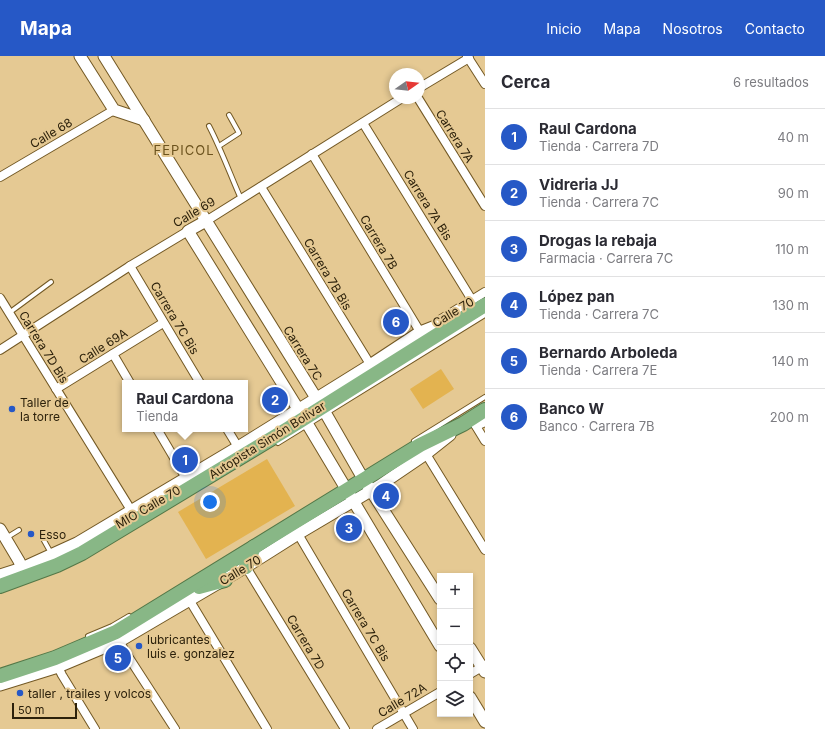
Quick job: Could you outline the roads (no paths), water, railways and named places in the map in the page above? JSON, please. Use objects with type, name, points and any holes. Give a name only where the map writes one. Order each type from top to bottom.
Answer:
[{"type":"highway","name":"Autopista Simón Bolívar","points":[[0,586],[57,565],[82,553],[155,508],[173,501],[303,418],[373,369],[423,337],[480,307]]},
{"type":"highway","points":[[363,479],[420,445],[474,422],[485,410]]},
{"type":"highway","points":[[173,501],[186,478]]},
{"type":"highway","name":"Calle 70","points":[[346,489],[363,479]]},
{"type":"highway","points":[[187,595],[254,547],[346,489]]},
{"type":"highway","points":[[131,510],[155,508]]},
{"type":"highway","points":[[246,567],[254,547]]},
{"type":"highway","points":[[0,676],[55,658],[116,632],[187,595],[225,580]]},
{"type":"street","points":[[80,56],[114,110],[144,120]]},
{"type":"street","name":"Carrera 7C","points":[[104,56],[321,406],[363,479],[437,594]]},
{"type":"street","points":[[425,84],[468,57],[485,84]]},
{"type":"street","name":"Calle 69","points":[[0,350],[130,266],[261,187],[393,104]]},
{"type":"street","name":"Carrera 7A","points":[[422,104],[485,206]]},
{"type":"street","name":"Calle 68","points":[[0,177],[114,110]]},
{"type":"street","name":"Carrera 7A Bis","points":[[363,123],[480,307]]},
{"type":"street","name":"Carrera 7B","points":[[312,154],[423,337]]},
{"type":"street","name":"Carrera 7B Bis","points":[[261,187],[373,369]]},
{"type":"street","points":[[188,231],[303,418],[439,645]]},
{"type":"street","name":"Carrera 7C Bis","points":[[130,266],[198,380]]},
{"type":"street","name":"Calle 70","points":[[480,307],[485,292]]},
{"type":"street","name":"Carrera 7D Bis","points":[[0,298],[131,510]]},
{"type":"street","name":"Calle 69A","points":[[56,389],[163,323]]},
{"type":"street","points":[[113,354],[128,380]]},
{"type":"street","points":[[0,575],[22,568],[77,543],[238,447],[303,418]]},
{"type":"street","points":[[474,422],[485,441]]},
{"type":"street","name":"Calle 70","points":[[363,479],[426,454],[474,422]]},
{"type":"street","points":[[159,432],[186,478]]},
{"type":"street","points":[[230,432],[238,447]]},
{"type":"street","points":[[426,454],[485,550]]},
{"type":"street","name":"Calle 70","points":[[225,580],[298,534],[346,489]]},
{"type":"street","points":[[0,529],[20,561],[22,568]]},
{"type":"street","name":"Carrera 7C Bis","points":[[298,534],[413,729]]},
{"type":"street","name":"Carrera 7D","points":[[246,567],[345,729]]},
{"type":"street","points":[[0,685],[58,667],[120,640],[187,595],[267,729]]},
{"type":"street","points":[[120,640],[124,650],[175,729]]},
{"type":"street","points":[[473,652],[484,668],[473,673]]},
{"type":"street","points":[[58,667],[95,729]]},
{"type":"street","name":"Calle 72A","points":[[377,729],[437,694]]},
{"type":"street","points":[[473,702],[485,722]]},
{"type":"lane","points":[[219,146],[239,133],[229,115]]},
{"type":"lane","points":[[209,126],[241,199]]},
{"type":"lane","points":[[9,312],[51,282]]},
{"type":"lane","points":[[321,406],[480,307]]},
{"type":"lane","points":[[411,443],[485,397]]},
{"type":"lane","points":[[273,445],[303,418]]},
{"type":"lane","name":"MIO Calle 70","points":[[66,567],[84,558],[173,501]]},
{"type":"lane","points":[[6,538],[19,530]]},
{"type":"lane","points":[[42,537],[52,555]]},
{"type":"lane","points":[[86,637],[112,626],[131,614]]},
{"type":"place","name":"Banco W","points":[[396,322]]},
{"type":"place","name":"Vidreria JJ","points":[[275,400]]},
{"type":"place","name":"Taller de la torre","points":[[12,409]]},
{"type":"place","name":"Raul Cardona","points":[[185,460]]},
{"type":"place","name":"López pan","points":[[386,496]]},
{"type":"place","name":"Drogas la rebaja","points":[[349,528]]},
{"type":"place","name":"Esso","points":[[31,534]]},
{"type":"place","name":"lubricantes luis e. gonzalez","points":[[139,646]]},
{"type":"place","name":"Bernardo Arboleda","points":[[118,658]]},
{"type":"place","name":"taller , trailes y volcos","points":[[20,693]]},
{"type":"district","name":"FEPICOL","points":[[184,150]]}]
